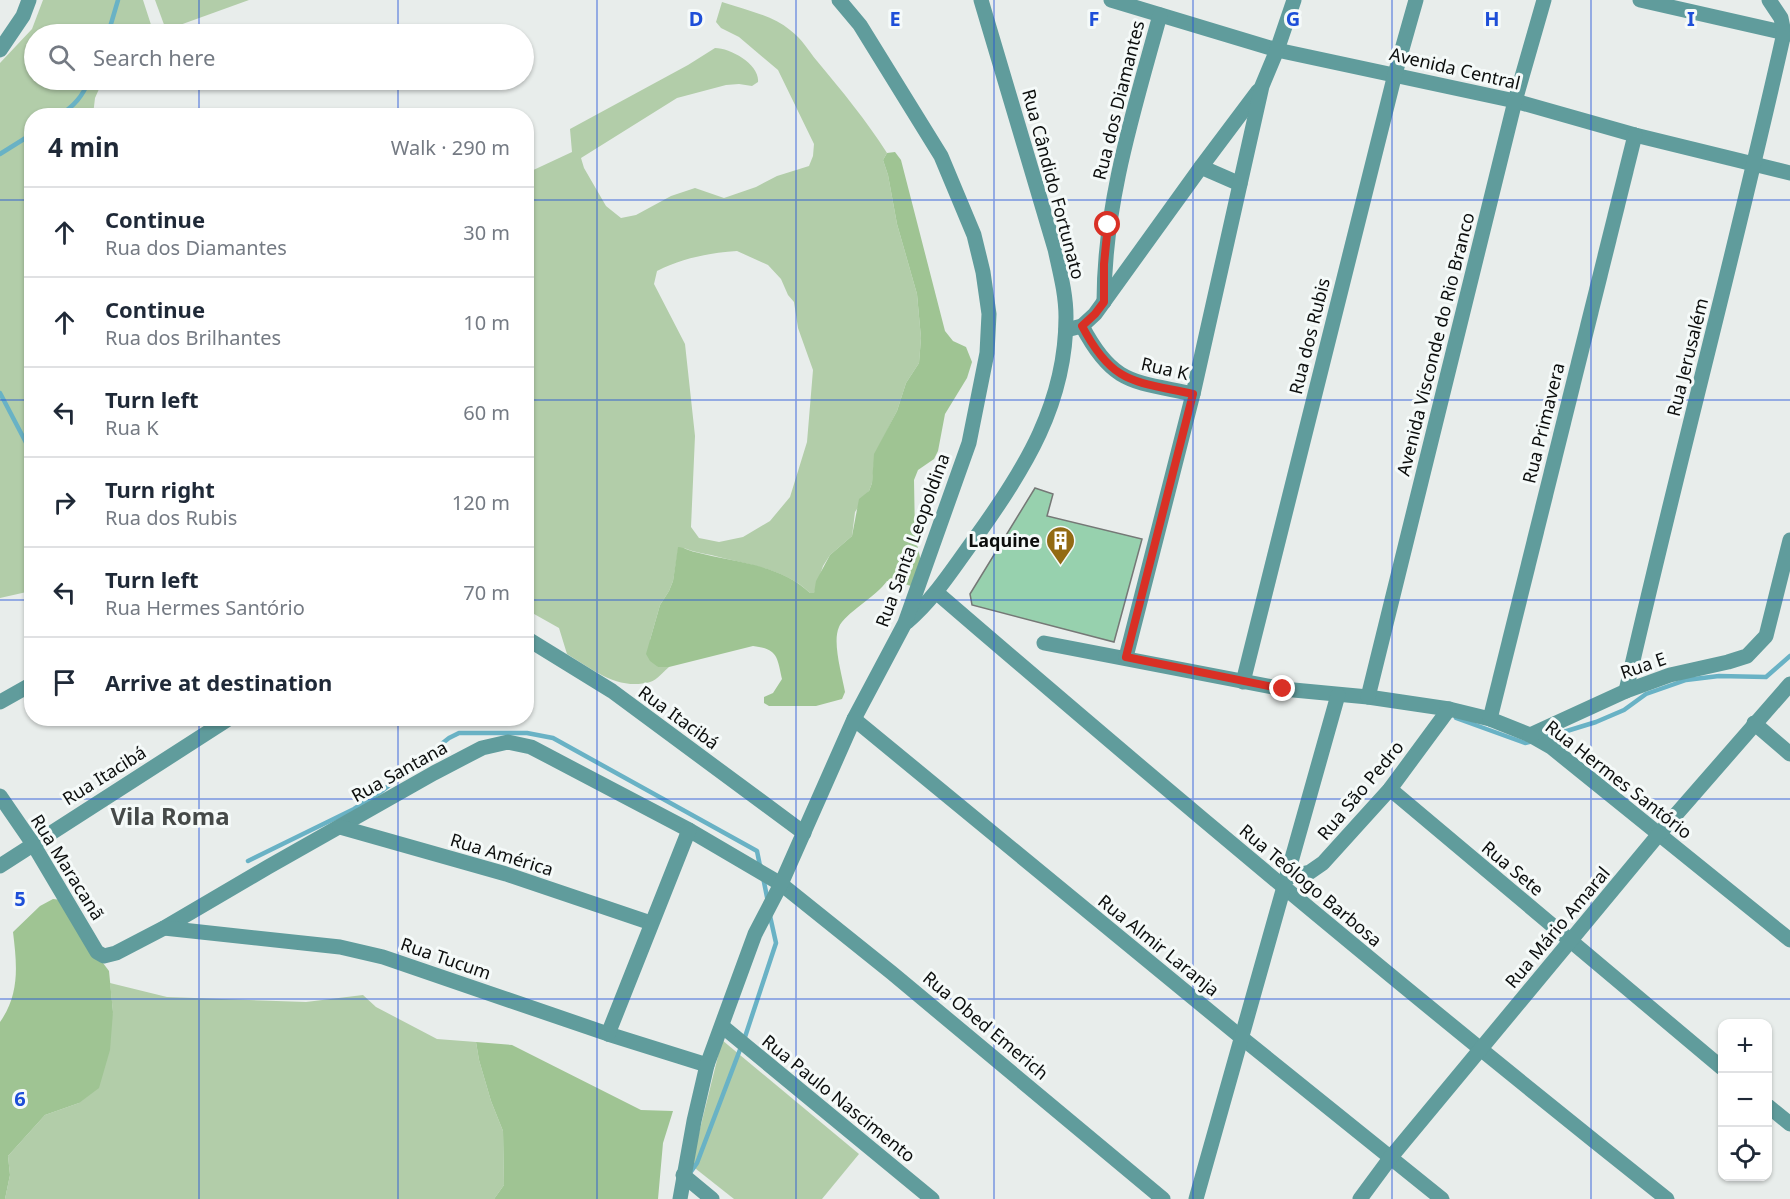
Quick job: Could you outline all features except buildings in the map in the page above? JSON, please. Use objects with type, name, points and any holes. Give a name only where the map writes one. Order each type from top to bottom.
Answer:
[{"type":"street","points":[[0,50],[23,16],[29,0]]},
{"type":"street","name":"Rua Santa Leopoldina","points":[[680,1199],[707,1065],[755,934],[781,884],[854,719],[905,623],[969,444],[987,353],[988,314],[983,272],[974,235],[941,156],[860,25],[839,0]]},
{"type":"street","name":"Rua Cândido Fortunato","points":[[905,623],[922,609],[936,592],[1007,494],[1046,424],[1060,378],[1066,330],[1063,285],[1055,249],[981,0]]},
{"type":"street","name":"Avenida Central","points":[[1111,0],[1277,50],[1515,101],[1635,135],[1790,173]]},
{"type":"street","points":[[1126,657],[1193,394],[1262,86],[1294,0]]},
{"type":"street","name":"Rua dos Rubis","points":[[1243,682],[1395,74],[1416,0]]},
{"type":"street","name":"Avenida Visconde do Rio Branco","points":[[1368,698],[1515,101],[1544,0]]},
{"type":"street","points":[[1640,0],[1787,34]]},
{"type":"street","points":[[1769,0],[1781,18],[1787,34]]},
{"type":"street","name":"Rua dos Diamantes","points":[[1104,302],[1107,235],[1121,160],[1160,15]]},
{"type":"street","name":"Rua Jerusalém","points":[[1626,691],[1648,593],[1787,34]]},
{"type":"street","points":[[1066,330],[1082,326],[1095,314],[1262,86]]},
{"type":"street","name":"Rua Primavera","points":[[1490,719],[1635,135]]},
{"type":"street","points":[[1201,167],[1240,184]]},
{"type":"street","name":"Rua K","points":[[1082,326],[1100,357],[1129,380],[1193,394]]},
{"type":"street","name":"Rua E","points":[[1530,735],[1626,691],[1670,675],[1746,656],[1766,636],[1789,551]]},
{"type":"street","name":"Rua Teólogo Barbosa","points":[[936,592],[1480,1049],[1667,1199]]},
{"type":"street","name":"Rua Itacibá","points":[[534,643],[612,691],[804,833]]},
{"type":"street","name":"Rua Hermes Santório","points":[[1044,643],[1283,689],[1449,709],[1490,719],[1530,735],[1551,747],[1790,940]]},
{"type":"street","name":"Rua Mário Amaral","points":[[1360,1199],[1391,1157],[1659,834],[1790,684]]},
{"type":"street","points":[[0,702],[24,688]]},
{"type":"street","points":[[1196,1199],[1338,695]]},
{"type":"street","name":"Rua São Pedro","points":[[1285,883],[1310,872],[1323,863],[1390,789],[1449,709]]},
{"type":"street","name":"Rua Almir Laranja","points":[[854,719],[1442,1199]]},
{"type":"street","points":[[1754,723],[1790,754]]},
{"type":"street","name":"Rua Itacibá","points":[[0,866],[217,726]]},
{"type":"street","name":"Rua Santana","points":[[104,956],[116,953],[164,928],[482,748],[508,742],[531,747],[689,830],[781,884]]},
{"type":"street","name":"Rua Sete","points":[[1390,789],[1718,1065]]},
{"type":"street","name":"Rua Maracanã","points":[[0,796],[33,844],[97,952],[104,956]]},
{"type":"street","name":"Rua América","points":[[340,827],[506,874],[651,923]]},
{"type":"street","points":[[608,1034],[689,830]]},
{"type":"street","name":"Rua Obed Emerich","points":[[781,884],[892,973],[1163,1199]]},
{"type":"street","name":"Rua Tucum","points":[[164,928],[340,947],[383,957],[608,1034],[707,1065]]},
{"type":"street","name":"Rua Paulo Nascimento","points":[[722,1026],[932,1199]]},
{"type":"street","points":[[1772,1110],[1790,1124]]},
{"type":"street","points":[[683,1175],[712,1199]]},
{"type":"green space","points":[[43,0],[143,0],[151,24],[34,24]]},
{"type":"green space","points":[[155,0],[249,0],[183,24],[164,24]]},
{"type":"green space","points":[[722,2],[767,17],[790,30],[854,106],[887,153],[883,160],[897,224],[917,294],[921,338],[919,363],[906,383],[897,411],[875,454],[872,483],[855,512],[852,536],[830,555],[823,566],[814,593],[810,593],[776,572],[684,548],[678,551],[673,581],[660,605],[650,640],[658,667],[669,667],[650,682],[627,684],[596,672],[567,654],[559,628],[534,614],[534,170],[572,152],[570,129],[715,48],[729,51],[743,59],[754,70],[758,82],[752,86],[726,85],[677,98],[581,158],[584,168],[606,206],[621,218],[636,215],[671,196],[695,188],[724,198],[756,187],[777,176],[809,166],[814,144],[778,70],[739,37],[721,28],[716,22]],"holes":[[[737,251],[768,265],[781,279],[794,302],[798,328],[813,370],[807,442],[790,497],[770,521],[743,537],[719,542],[699,538],[691,527],[695,436],[685,344],[654,284],[657,271],[696,257]]]},
{"type":"green space","points":[[24,38],[24,90],[99,90],[94,108],[24,108],[24,593],[0,598],[0,63]]},
{"type":"green space","points":[[895,152],[901,160],[945,331],[953,341],[966,347],[972,362],[967,378],[945,414],[938,451],[934,459],[918,470],[914,480],[915,536],[923,570],[914,587],[896,581],[887,581],[842,622],[837,633],[837,641],[838,659],[845,692],[842,699],[816,706],[769,706],[764,703],[764,697],[773,693],[782,679],[775,655],[767,649],[753,646],[669,667],[658,667],[650,661],[646,654],[660,605],[673,581],[678,547],[756,565],[785,576],[810,593],[814,593],[816,581],[830,555],[852,536],[859,499],[869,491],[872,483],[874,454],[897,411],[906,383],[919,363],[921,338],[917,294],[897,224],[883,160],[887,153]]},
{"type":"green space","points":[[53,899],[62,900],[88,943],[109,971],[113,1012],[110,1050],[99,1088],[79,1103],[45,1115],[8,1156],[10,1175],[5,1199],[0,1199],[0,1022],[11,1001],[16,979],[13,932],[40,906]]},
{"type":"green space","points":[[110,983],[167,997],[306,1002],[363,995],[376,1007],[437,1039],[476,1042],[491,1101],[503,1131],[504,1185],[494,1199],[5,1199],[10,1175],[8,1156],[45,1115],[79,1103],[113,1012]]},
{"type":"green space","points":[[722,1040],[859,1154],[822,1199],[734,1199],[691,1165]]},
{"type":"green space","points":[[476,1042],[512,1045],[641,1110],[673,1111],[663,1143],[658,1199],[494,1199],[504,1185],[503,1131],[491,1101]]},
{"type":"waterway","points":[[111,24],[118,0]]},
{"type":"waterway","points":[[69,108],[84,90]]},
{"type":"waterway","points":[[0,154],[24,139]]},
{"type":"waterway","points":[[0,393],[24,439]]},
{"type":"waterway","points":[[1544,738],[1596,722],[1624,710],[1646,694],[1686,680],[1719,676],[1766,677],[1790,656]]},
{"type":"waterway","points":[[1456,718],[1525,743],[1533,741]]},
{"type":"waterway","points":[[248,861],[354,809],[382,791],[449,738],[459,733],[527,733],[553,738],[757,851],[760,866]]},
{"type":"waterway","points":[[763,877],[768,902]]},
{"type":"waterway","points":[[744,1040],[776,943],[770,916]]},
{"type":"waterway","points":[[690,1173],[697,1163],[741,1047]]},
{"type":"place","name":"Laquine","points":[[1061,566]]},
{"type":"district","name":"Vila Roma","points":[[170,815]]},
{"type":"route","points":[[1108,225],[1104,264],[1104,302],[1082,326],[1100,357],[1129,380],[1193,394],[1126,657],[1283,689]]}]
